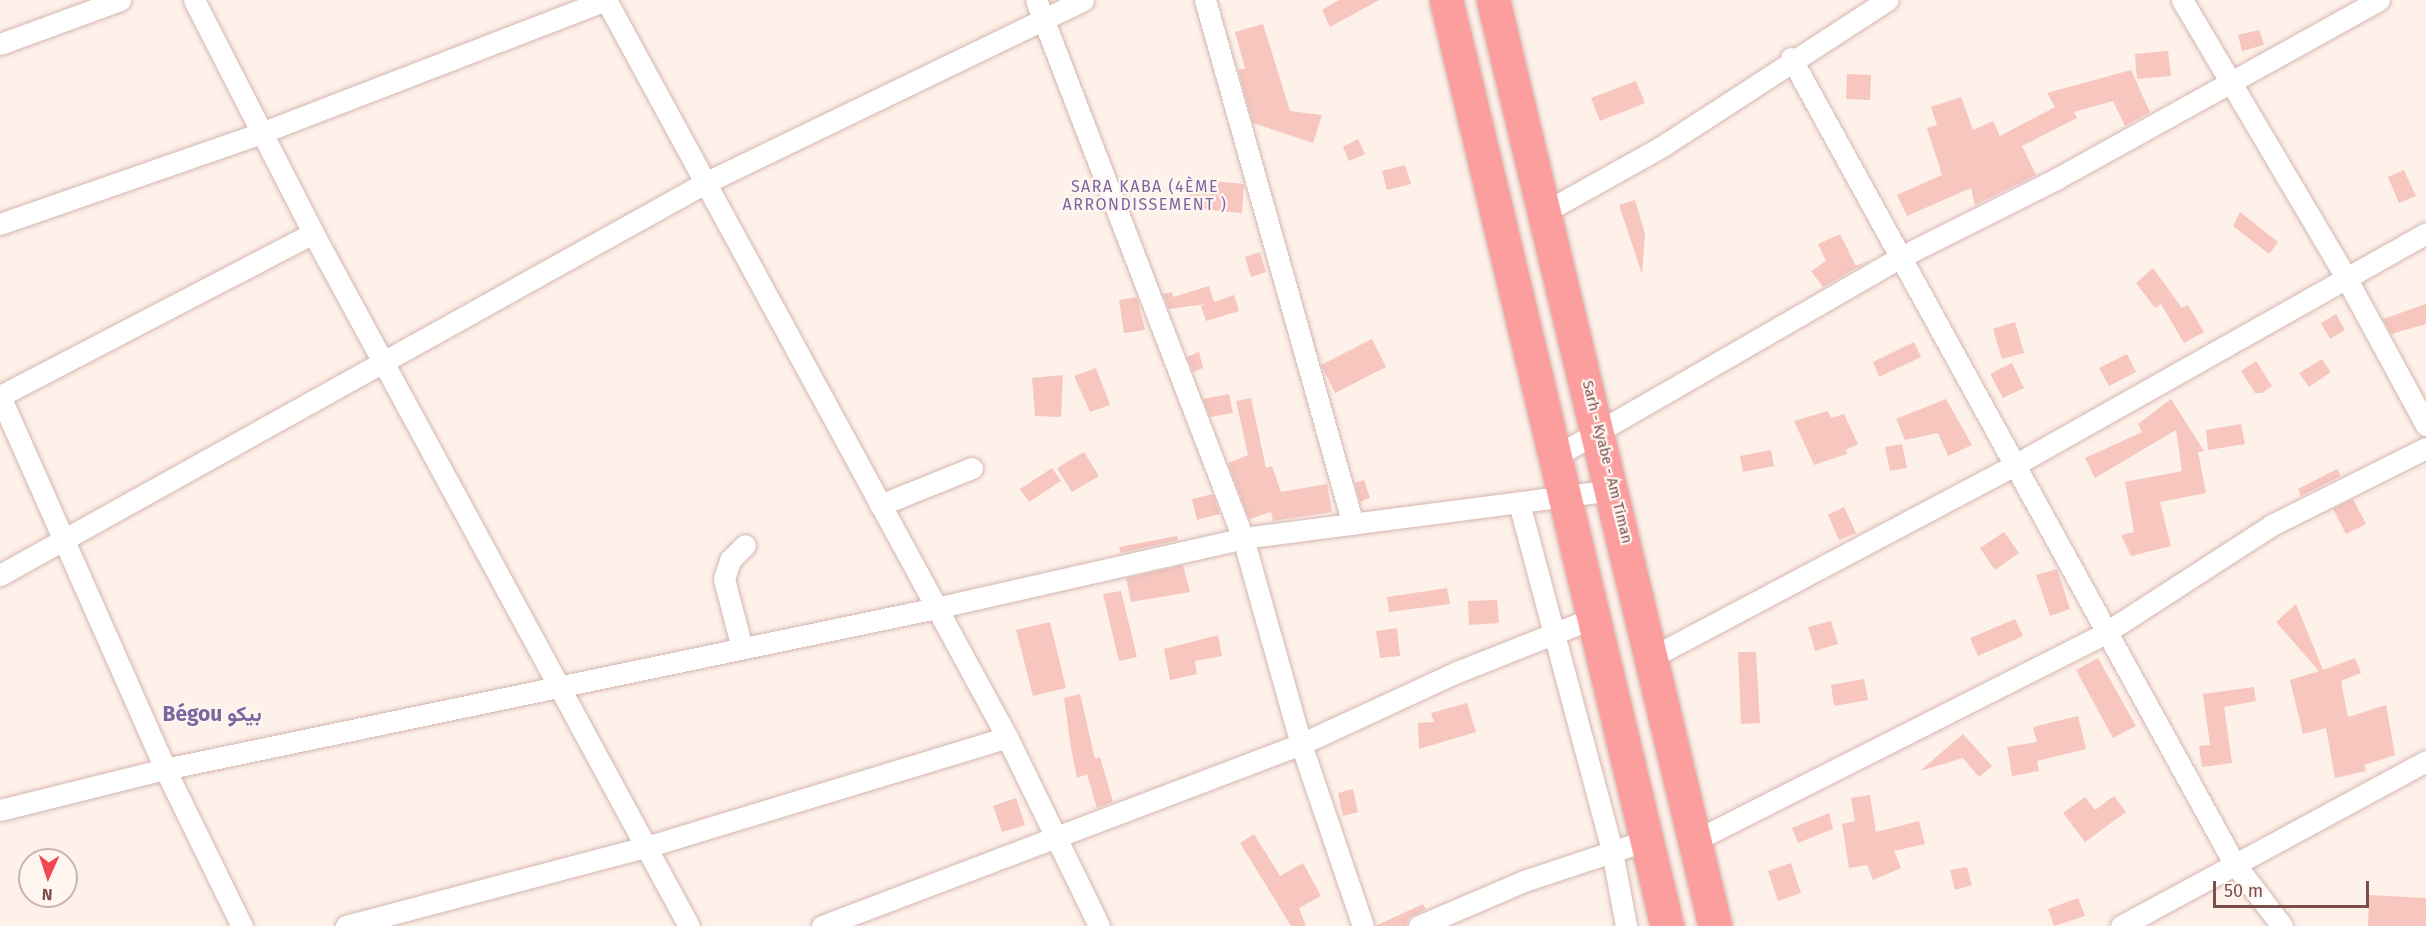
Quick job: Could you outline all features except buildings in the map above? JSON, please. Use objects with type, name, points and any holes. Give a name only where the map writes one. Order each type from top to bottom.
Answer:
[{"type":"highway","points":[[1446,0],[1596,617],[1667,926]]},
{"type":"highway","name":"Sarh - Kyabe - Am Timan","points":[[1493,0],[1541,214],[1615,490],[1715,926]]},
{"type":"street","points":[[0,44],[120,0]]},
{"type":"street","points":[[194,0],[313,233],[689,926]]},
{"type":"street","points":[[0,224],[261,133],[606,0],[703,184],[1007,737],[1055,840],[1100,926]]},
{"type":"street","points":[[0,575],[66,535],[382,359],[703,184],[1040,9],[1083,0]]},
{"type":"street","points":[[1205,0],[1352,521]]},
{"type":"street","points":[[1541,214],[1661,147],[1791,58],[1887,0]]},
{"type":"street","points":[[2182,0],[2226,81],[2344,274],[2426,425]]},
{"type":"street","points":[[1556,456],[1901,257],[2056,179],[2226,81],[2379,0]]},
{"type":"street","points":[[1040,9],[1243,538],[1301,744],[1363,926]]},
{"type":"street","points":[[1791,58],[2013,466],[2234,863],[2282,926]]},
{"type":"street","points":[[242,926],[165,770],[66,535],[0,396],[313,233]]},
{"type":"street","points":[[1654,656],[2013,466],[2344,274],[2426,233]]},
{"type":"street","points":[[1694,841],[2105,633],[2272,525],[2426,448]]},
{"type":"street","points":[[880,506],[972,468]]},
{"type":"street","points":[[0,810],[165,770],[559,685],[936,608],[1243,538],[1352,521],[1566,498],[1615,490]]},
{"type":"street","points":[[1519,503],[1556,633],[1612,851],[1626,926]]},
{"type":"street","points":[[742,648],[724,579],[730,560],[745,545]]},
{"type":"street","points":[[822,926],[1055,840],[1301,744],[1596,617]]},
{"type":"street","points":[[346,926],[646,847],[1007,737]]},
{"type":"street","points":[[2121,926],[2426,761]]},
{"type":"street","points":[[1419,926],[1524,881],[1647,840]]},
{"type":"district","name":"SARA KABA (4ÈME ARRONDISSEMENT )","points":[[1145,196]]},
{"type":"district","name":"Bégou بيكو","points":[[212,714]]}]
